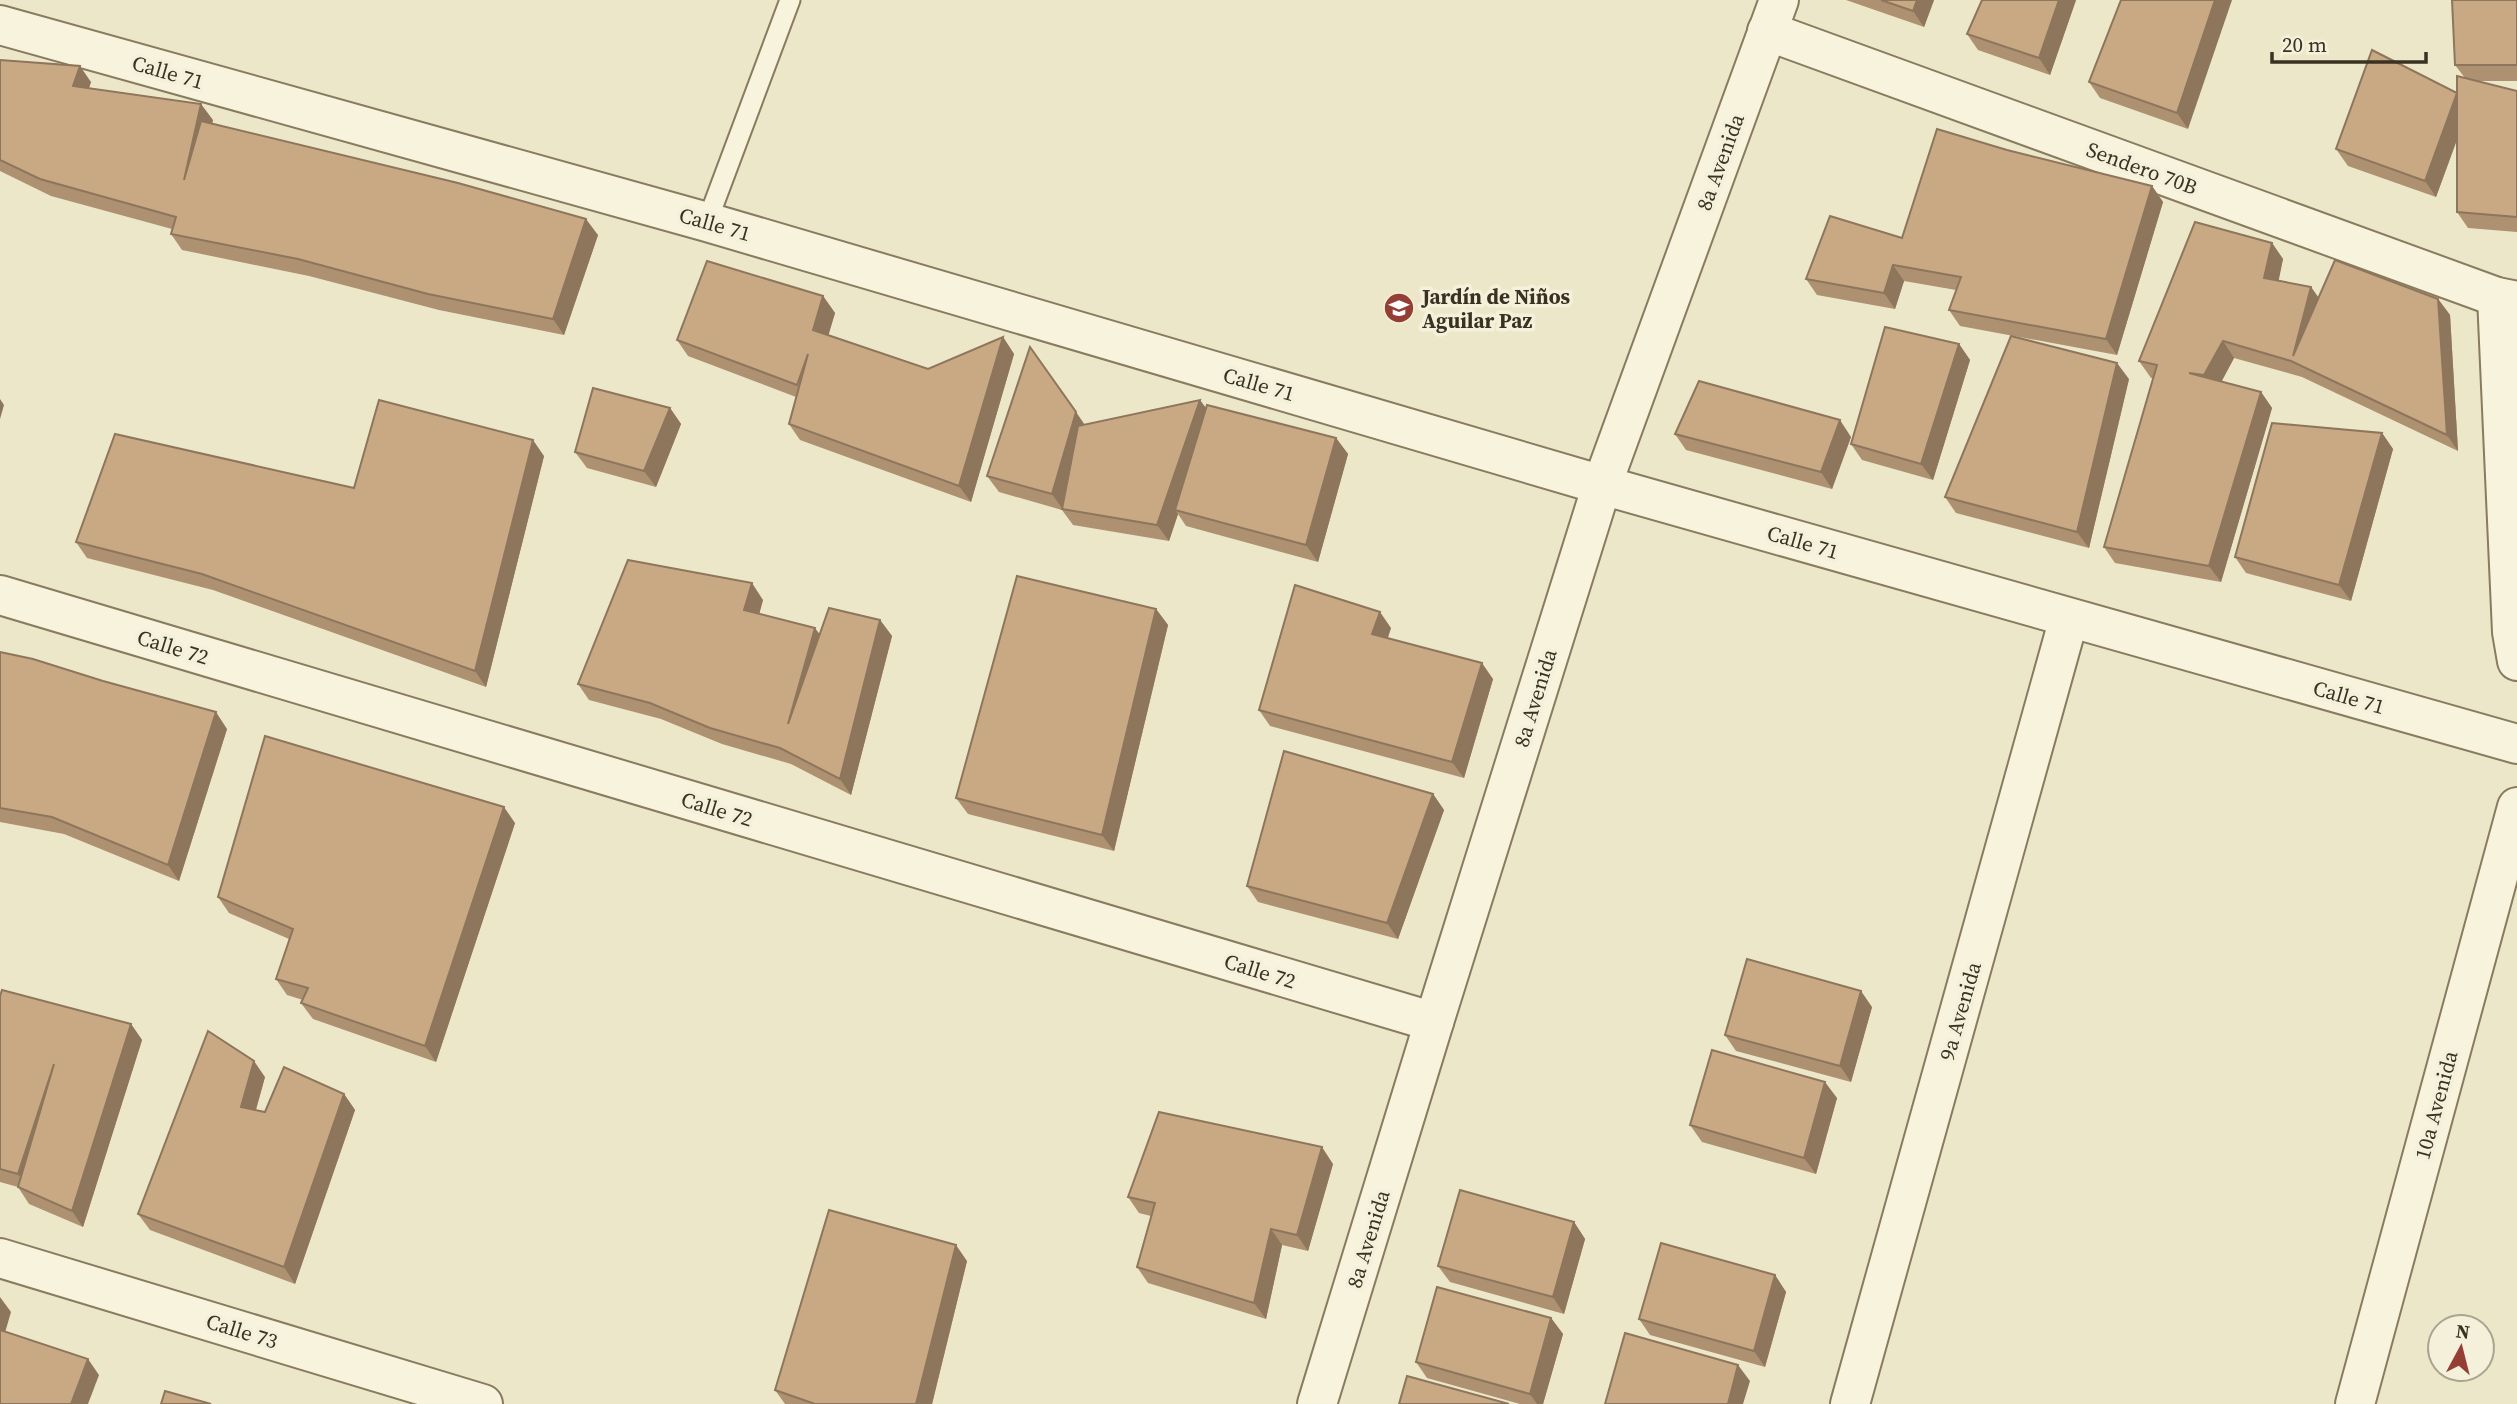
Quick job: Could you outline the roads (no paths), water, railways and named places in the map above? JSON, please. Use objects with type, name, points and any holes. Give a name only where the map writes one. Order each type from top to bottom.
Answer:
[{"type":"street","name":"Sendero 70B","points":[[1773,16],[2507,299]]},
{"type":"street","name":"8a Avenida","points":[[1317,1404],[1602,485],[1773,16]]},
{"type":"street","name":"Calle 71","points":[[0,25],[707,222],[1602,485],[2517,744]]},
{"type":"street","points":[[2507,299],[2512,632],[2517,661]]},
{"type":"street","name":"Calle 72","points":[[0,595],[1434,1022]]},
{"type":"street","name":"9a Avenida","points":[[1850,1404],[2069,618]]},
{"type":"street","name":"10a Avenida","points":[[2355,1404],[2517,807]]},
{"type":"street","name":"Calle 73","points":[[0,1258],[483,1404]]},
{"type":"lane","points":[[707,222],[790,0]]},
{"type":"place","name":"Jardín de Niños Aguilar Paz","points":[[1399,308]]}]
